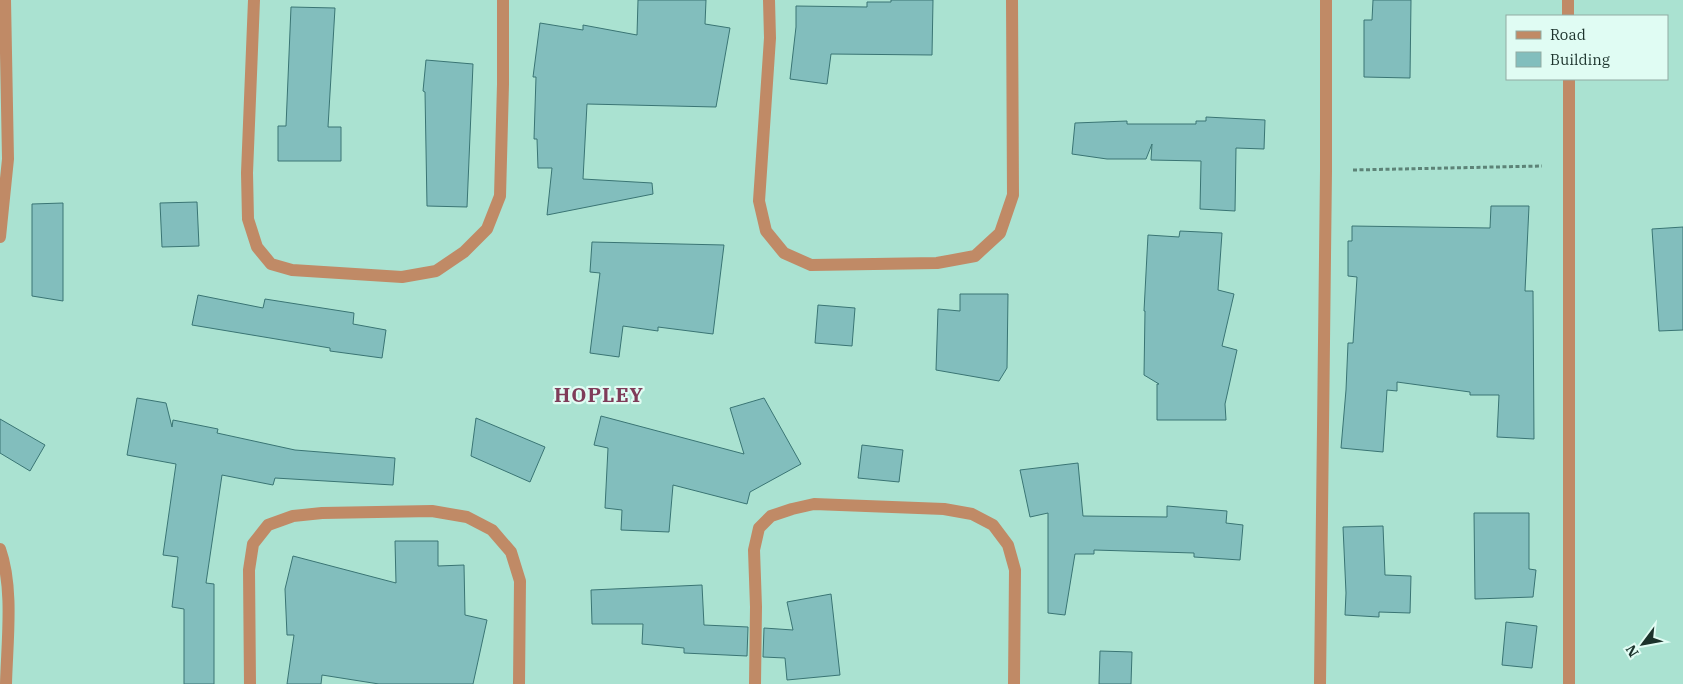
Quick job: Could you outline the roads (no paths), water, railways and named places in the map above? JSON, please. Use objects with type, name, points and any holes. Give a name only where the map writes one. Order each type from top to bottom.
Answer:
[{"type":"street","points":[[0,237],[8,160],[5,0]]},
{"type":"street","points":[[254,0],[247,173],[248,219],[256,247],[271,264],[292,270],[402,277],[436,271],[464,252],[487,229],[500,196],[503,84],[502,0]]},
{"type":"street","points":[[769,0],[770,38],[759,201],[766,232],[784,253],[811,265],[936,263],[975,256],[1000,233],[1014,195],[1012,0]]},
{"type":"street","points":[[1320,684],[1326,0]]},
{"type":"street","points":[[1568,0],[1568,15]]},
{"type":"street","points":[[1569,80],[1569,684]]},
{"type":"street","points":[[755,684],[756,607],[754,550],[759,528],[771,516],[792,508],[814,504],[944,509],[972,514],[993,525],[1008,545],[1015,570],[1014,684]]},
{"type":"street","points":[[250,684],[249,570],[252,544],[268,525],[293,516],[322,513],[432,512],[467,517],[492,530],[510,552],[520,581],[518,684]]},
{"type":"street","points":[[0,549],[6,565],[8,594],[6,684]]},
{"type":"district","name":"HOPLEY","points":[[599,394]]}]
